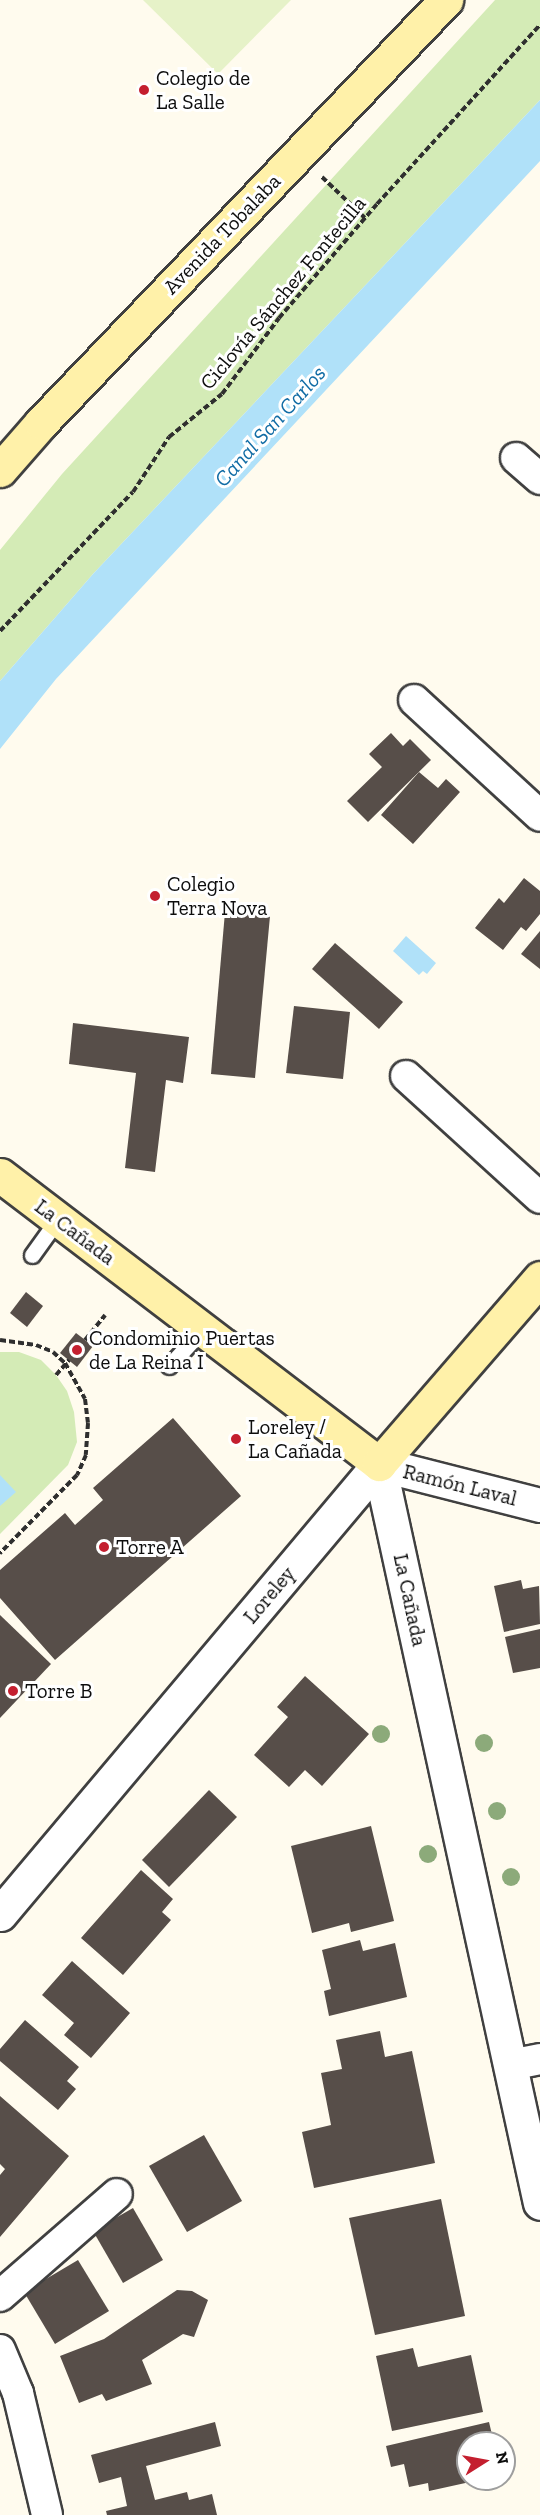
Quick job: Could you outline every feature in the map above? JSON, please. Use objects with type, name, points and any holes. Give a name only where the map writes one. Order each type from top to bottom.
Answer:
[{"type":"main road","name":"Avenida Tobalaba","points":[[0,470],[42,423],[446,0]]},
{"type":"main road","name":"La Cañada","points":[[0,1175],[379,1464]]},
{"type":"main road","name":"Loreley","points":[[379,1464],[540,1278]]},
{"type":"street","points":[[516,458],[540,480]]},
{"type":"street","points":[[414,700],[540,816]]},
{"type":"street","points":[[406,1076],[540,1198]]},
{"type":"street","name":"Ramón Laval","points":[[379,1464],[540,1505]]},
{"type":"street","name":"Loreley","points":[[0,1914],[379,1464]]},
{"type":"street","name":"La Cañada","points":[[379,1464],[525,2062],[540,2203]]},
{"type":"street","points":[[0,2296],[117,2194]]},
{"type":"street","points":[[0,2350],[18,2393],[47,2515]]},
{"type":"lane","points":[[32,1255],[58,1219]]},
{"type":"lane","points":[[169,1366],[203,1329]]},
{"type":"path","name":"Ciclovía Sánchez Fontecilla","points":[[0,631],[133,492],[169,437],[222,394],[279,318],[377,204],[540,25]]},
{"type":"path","points":[[84,1340],[105,1315]]},
{"type":"path","points":[[0,1341],[36,1346],[67,1362],[85,1400],[88,1423],[86,1455],[77,1475],[0,1553]]},
{"type":"path","points":[[56,1375],[67,1362]]},
{"type":"green space","points":[[143,0],[291,0],[218,74]]},
{"type":"green space","points":[[495,0],[540,0],[540,100],[93,574],[0,681],[0,550],[62,474]]},
{"type":"green space","points":[[0,1352],[19,1352],[41,1360],[56,1375],[67,1391],[74,1412],[77,1442],[68,1465],[0,1534]]},
{"type":"water","name":"Canal San Carlos","points":[[540,100],[540,161],[56,679],[0,749],[0,681],[93,574]]},
{"type":"water","points":[[406,936],[436,963],[427,974],[423,971],[419,975],[393,951]]},
{"type":"water","points":[[0,1475],[16,1492],[0,1506]]},
{"type":"building","points":[[391,733],[403,746],[410,739],[431,760],[368,822],[347,801],[382,767],[369,754]]},
{"type":"building","points":[[419,772],[438,788],[446,779],[460,792],[413,844],[381,815]]},
{"type":"building","points":[[524,878],[540,891],[540,914],[526,931],[521,927],[503,950],[475,928],[499,898],[504,903]]},
{"type":"building","points":[[225,912],[270,916],[255,1078],[211,1074]]},
{"type":"building","points":[[540,931],[540,969],[521,954]]},
{"type":"building","points":[[335,943],[403,1002],[379,1029],[312,969]]},
{"type":"building","points":[[294,1006],[350,1012],[343,1079],[286,1073]]},
{"type":"building","points":[[73,1023],[189,1037],[183,1083],[166,1080],[155,1172],[125,1168],[136,1073],[69,1064]]},
{"type":"building","points":[[26,1292],[43,1306],[27,1327],[10,1313]]},
{"type":"building","name":"Condominio Puertas de La Reina I","points":[[76,1333],[93,1346],[77,1367],[60,1353]]},
{"type":"building","name":"Torre A","points":[[173,1418],[241,1496],[55,1660],[0,1598],[0,1570],[65,1513],[75,1525],[103,1500],[93,1488]]},
{"type":"building","points":[[521,1580],[523,1589],[539,1586],[540,1624],[504,1632],[494,1586]]},
{"type":"building","name":"Torre B","points":[[0,1615],[51,1664],[0,1718]]},
{"type":"building","points":[[540,1629],[540,1668],[513,1673],[505,1637]]},
{"type":"building","points":[[305,1676],[369,1734],[322,1786],[305,1770],[289,1787],[254,1755],[288,1717],[277,1707]]},
{"type":"building","points":[[209,1790],[237,1817],[169,1887],[142,1860]]},
{"type":"building","points":[[371,1826],[394,1921],[351,1932],[349,1923],[312,1933],[291,1846]]},
{"type":"building","points":[[141,1870],[173,1899],[162,1912],[171,1920],[123,1975],[81,1938]]},
{"type":"building","points":[[360,1940],[363,1951],[395,1943],[407,1997],[329,2016],[324,1991],[331,1989],[322,1950]]},
{"type":"building","points":[[72,1961],[130,2013],[91,2058],[64,2035],[74,2023],[42,1995]]},
{"type":"building","points":[[25,2020],[79,2067],[67,2081],[76,2089],[58,2110],[0,2061],[0,2049]]},
{"type":"building","points":[[380,2031],[385,2057],[412,2051],[435,2163],[314,2188],[302,2132],[331,2125],[321,2073],[342,2069],[336,2040]]},
{"type":"building","points":[[0,2096],[69,2156],[0,2237],[0,2175],[5,2169],[0,2164]]},
{"type":"building","points":[[204,2135],[242,2201],[187,2232],[149,2166]]},
{"type":"building","points":[[441,2199],[465,2316],[375,2335],[349,2218]]},
{"type":"building","points":[[133,2208],[163,2260],[123,2283],[93,2231]]},
{"type":"building","points":[[78,2260],[109,2311],[55,2344],[24,2292]]},
{"type":"building","points":[[177,2290],[192,2291],[208,2300],[194,2337],[183,2334],[142,2360],[152,2384],[106,2401],[102,2394],[79,2403],[60,2356],[104,2339]]},
{"type":"building","points":[[413,2348],[418,2367],[471,2355],[483,2412],[392,2431],[376,2356]]},
{"type":"building","points":[[215,2422],[221,2446],[146,2466],[155,2500],[187,2492],[189,2500],[212,2494],[217,2515],[107,2515],[106,2511],[127,2506],[121,2477],[99,2483],[91,2455]]},
{"type":"building","points":[[489,2422],[491,2431],[456,2431],[456,2485],[429,2491],[428,2483],[409,2487],[404,2464],[391,2467],[386,2446]]},
{"type":"place","name":"Colegio de La Salle","points":[[144,90]]},
{"type":"place","name":"Colegio Terra Nova","points":[[155,896]]},
{"type":"place","name":"Condominio Puertas de La Reina I","points":[[77,1350]]},
{"type":"place","name":"Loreley / La Cañada","points":[[236,1439]]},
{"type":"place","name":"Torre A","points":[[104,1547]]},
{"type":"place","name":"Torre B","points":[[13,1691]]}]
